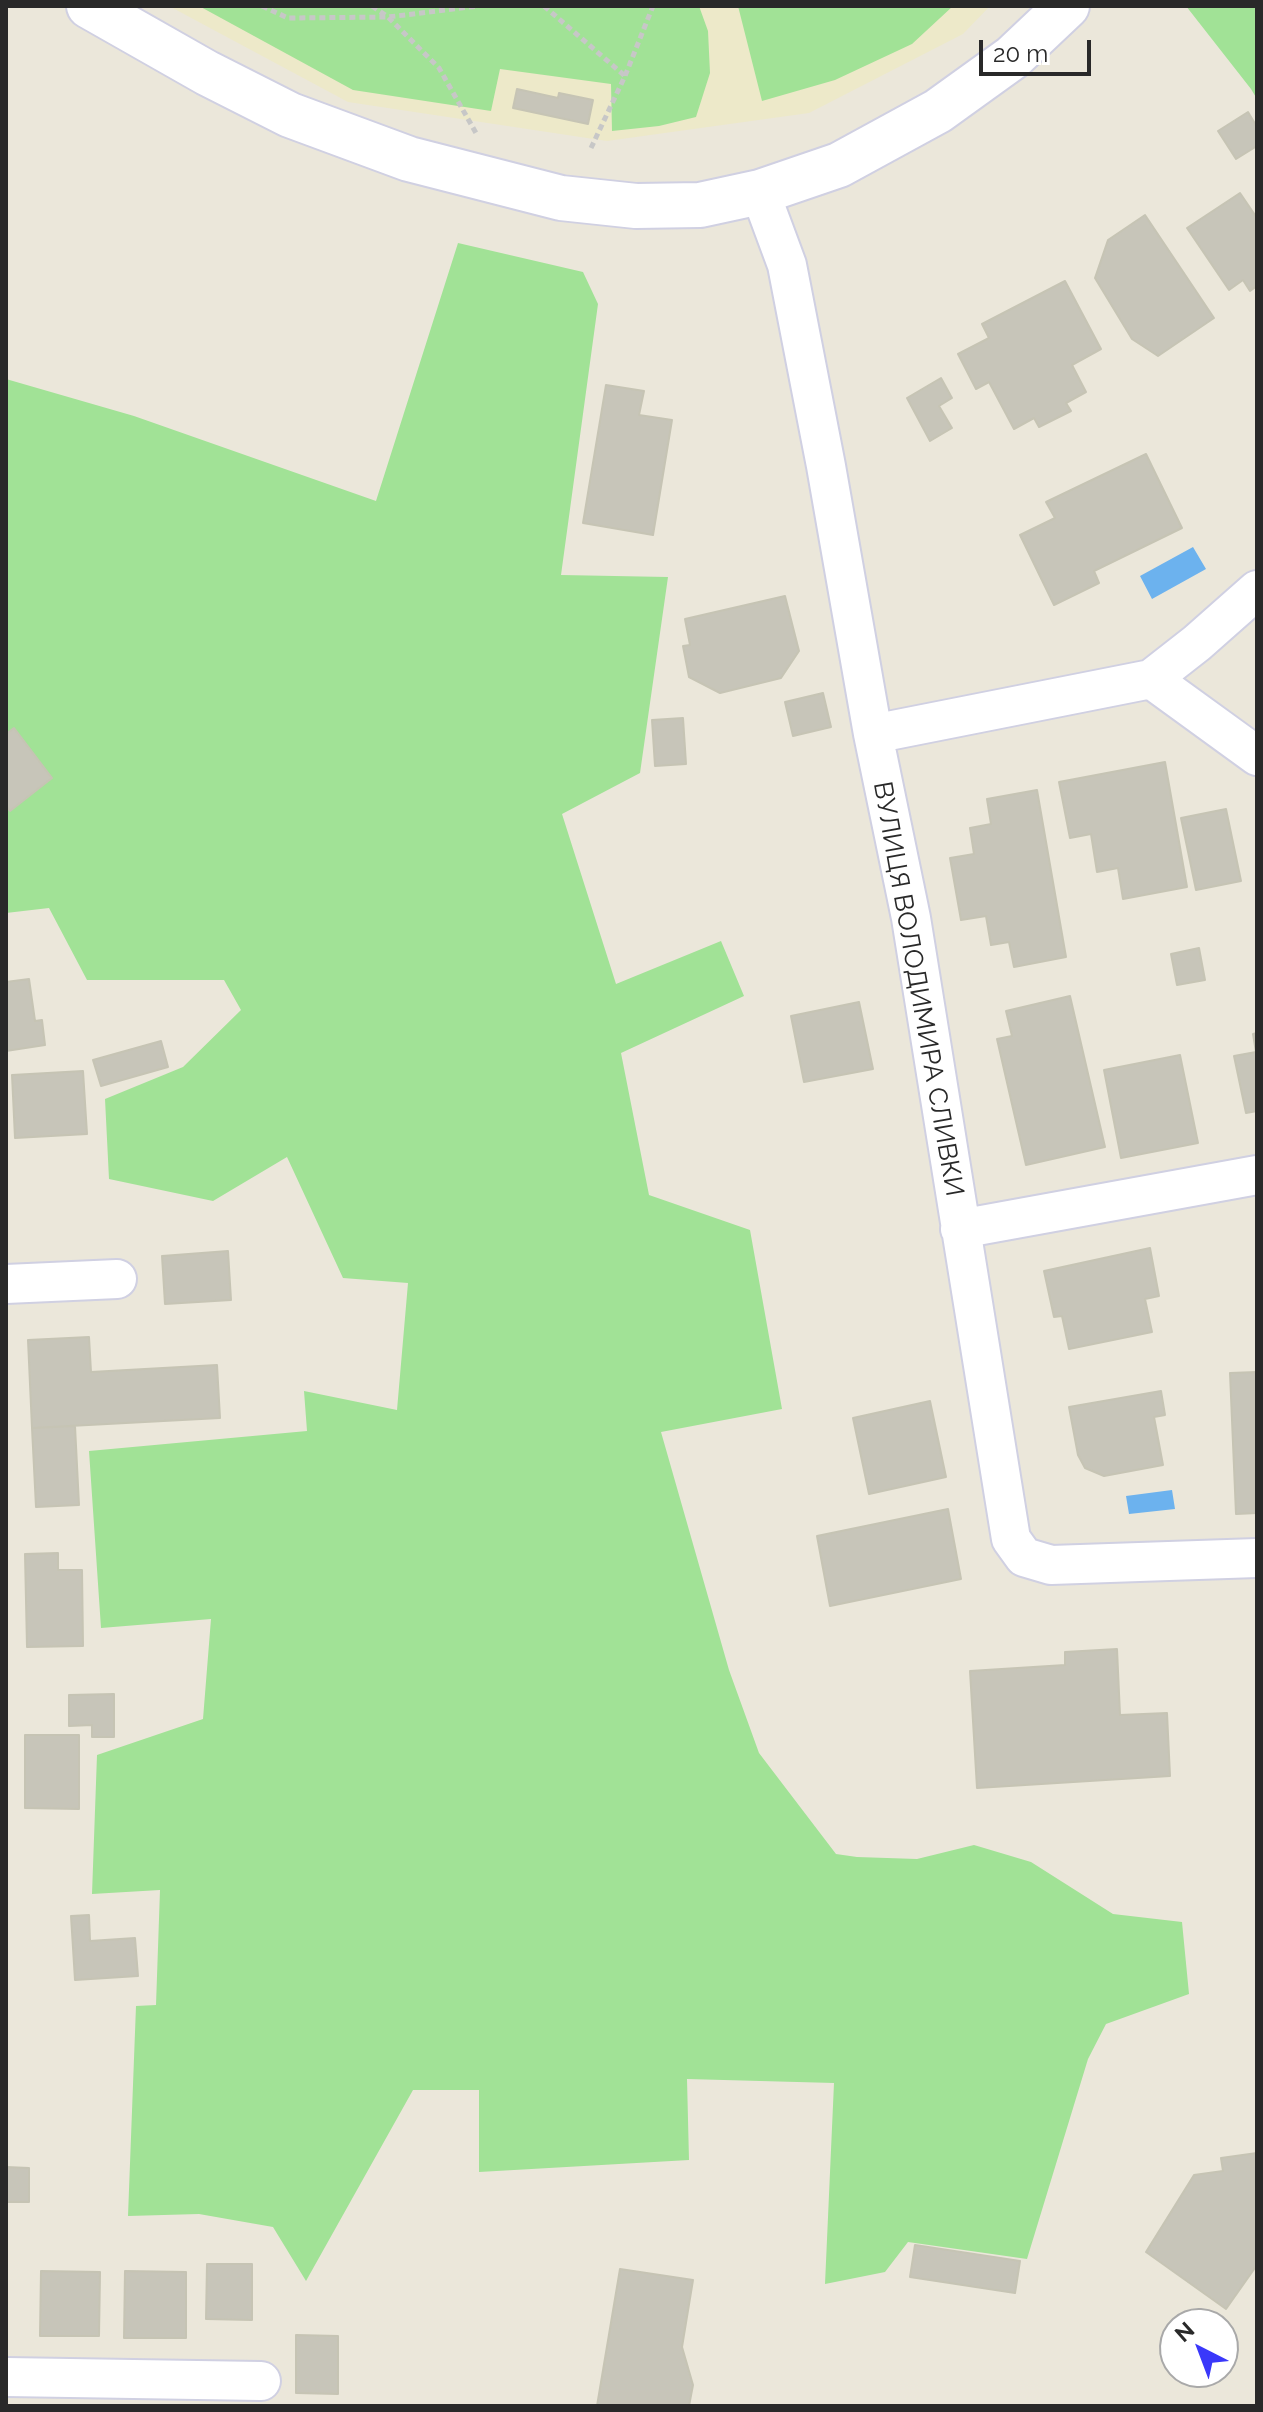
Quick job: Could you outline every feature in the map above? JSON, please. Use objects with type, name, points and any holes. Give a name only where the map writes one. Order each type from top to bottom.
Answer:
[{"type":"street","points":[[89,6],[207,73],[290,115],[409,159],[561,198],[636,206],[700,205],[760,192],[839,165],[938,111],[1013,57],[1065,7]]},
{"type":"street","name":"ВУЛИЦЯ ВОЛОДИМИРА СЛИВКИ","points":[[760,192],[787,265],[873,734],[911,918],[1011,1539],[1024,1557],[1051,1565],[1257,1558]]},
{"type":"street","points":[[873,734],[1151,679],[1257,590]]},
{"type":"street","points":[[1151,679],[1257,756]]},
{"type":"street","points":[[960,1229],[1257,1175]]},
{"type":"street","points":[[6,1284],[117,1279]]},
{"type":"street","points":[[6,2377],[261,2381]]},
{"type":"path","points":[[262,6],[288,18],[388,17],[478,6]]},
{"type":"path","points":[[372,6],[388,17],[439,68],[476,133]]},
{"type":"path","points":[[544,6],[625,76]]},
{"type":"path","points":[[591,148],[653,6]]},
{"type":"shaded area","points":[[169,6],[990,6],[963,34],[809,113],[607,141],[348,102]]},
{"type":"green space","points":[[199,6],[699,6],[708,31],[710,73],[696,117],[659,126],[612,131],[611,84],[500,69],[491,111],[353,90]]},
{"type":"green space","points":[[738,6],[953,6],[912,44],[835,80],[762,101]]},
{"type":"green space","points":[[1186,6],[1257,6],[1257,99],[1251,89]]},
{"type":"green space","points":[[458,243],[583,272],[598,304],[561,575],[668,577],[640,773],[562,814],[616,984],[721,941],[744,996],[621,1053],[649,1195],[750,1230],[782,1409],[661,1432],[729,1670],[759,1753],[836,1854],[917,1859],[974,1845],[1031,1862],[1113,1914],[1182,1922],[1189,1994],[1106,2024],[1088,2059],[1027,2259],[908,2242],[885,2272],[825,2284],[834,2083],[687,2079],[689,2160],[479,2172],[479,2090],[413,2090],[306,2281],[273,2227],[199,2214],[128,2216],[136,2006],[156,2005],[160,1890],[92,1894],[97,1755],[203,1719],[211,1619],[101,1628],[89,1451],[307,1431],[304,1391],[397,1410],[408,1283],[343,1278],[287,1157],[213,1201],[109,1179],[105,1099],[183,1067],[241,1010],[224,980],[87,980],[49,908],[6,913],[6,379],[134,416],[376,501]]},
{"type":"water","points":[[1193,547],[1206,569],[1152,599],[1140,576]]},
{"type":"water","points":[[1172,1490],[1175,1509],[1129,1514],[1126,1496]]},
{"type":"building","points":[[517,89],[558,98],[559,93],[593,100],[588,124],[513,108]]},
{"type":"building","points":[[1248,112],[1257,127],[1257,146],[1236,159],[1218,131]]},
{"type":"building","points":[[1240,193],[1257,218],[1257,286],[1250,291],[1243,280],[1229,290],[1187,228]]},
{"type":"building","points":[[1145,215],[1214,318],[1158,356],[1132,339],[1095,278],[1108,240]]},
{"type":"building","points":[[1065,281],[1101,349],[1072,365],[1086,392],[1066,403],[1071,411],[1039,427],[1034,418],[1014,429],[989,382],[976,389],[958,354],[989,338],[982,324]]},
{"type":"building","points":[[941,378],[952,398],[939,406],[952,428],[930,441],[907,398]]},
{"type":"building","points":[[606,385],[644,391],[639,415],[672,420],[653,535],[583,523]]},
{"type":"building","points":[[1146,454],[1182,528],[1094,571],[1099,583],[1054,605],[1020,535],[1055,518],[1046,502]]},
{"type":"building","points":[[785,596],[799,651],[781,678],[720,693],[689,677],[683,646],[690,645],[685,619]]},
{"type":"building","points":[[823,693],[831,727],[793,736],[785,702]]},
{"type":"building","points":[[683,718],[686,764],[655,766],[652,720]]},
{"type":"building","points":[[14,728],[52,778],[10,811],[6,806],[6,734]]},
{"type":"building","points":[[1165,762],[1187,887],[1123,899],[1118,868],[1097,872],[1091,834],[1070,838],[1059,782]]},
{"type":"building","points":[[1037,790],[1066,957],[1014,967],[1009,942],[991,945],[986,916],[961,920],[950,858],[974,854],[970,828],[991,824],[987,799]]},
{"type":"building","points":[[1226,809],[1241,881],[1196,890],[1181,818]]},
{"type":"building","points":[[1199,948],[1205,980],[1177,985],[1171,954]]},
{"type":"building","points":[[29,979],[35,1021],[42,1020],[45,1045],[6,1051],[6,982]]},
{"type":"building","points":[[1070,996],[1105,1147],[1026,1165],[997,1039],[1012,1036],[1006,1011]]},
{"type":"building","points":[[859,1002],[873,1069],[804,1082],[791,1016]]},
{"type":"building","points":[[1257,1033],[1257,1111],[1246,1113],[1234,1056],[1256,1052],[1253,1034]]},
{"type":"building","points":[[161,1041],[168,1067],[101,1086],[93,1060]]},
{"type":"building","points":[[1180,1055],[1198,1143],[1121,1158],[1104,1070]]},
{"type":"building","points":[[83,1071],[87,1134],[15,1138],[12,1075]]},
{"type":"building","points":[[1150,1248],[1159,1296],[1145,1299],[1152,1332],[1069,1349],[1062,1316],[1054,1317],[1044,1271]]},
{"type":"building","points":[[228,1251],[231,1300],[165,1304],[162,1256]]},
{"type":"building","points":[[89,1337],[91,1372],[217,1365],[220,1418],[32,1428],[28,1340]]},
{"type":"building","points":[[1257,1372],[1257,1513],[1236,1514],[1230,1373]]},
{"type":"building","points":[[1161,1391],[1165,1415],[1154,1417],[1163,1465],[1104,1476],[1085,1468],[1078,1455],[1069,1407]]},
{"type":"building","points":[[930,1401],[946,1477],[869,1494],[853,1418]]},
{"type":"building","points":[[75,1426],[79,1505],[36,1507],[32,1428]]},
{"type":"building","points":[[948,1509],[961,1579],[830,1606],[817,1536]]},
{"type":"building","points":[[58,1553],[58,1570],[82,1570],[83,1646],[27,1647],[25,1554]]},
{"type":"building","points":[[1117,1649],[1120,1715],[1167,1713],[1170,1776],[977,1788],[970,1671],[1065,1665],[1065,1652]]},
{"type":"building","points":[[114,1694],[114,1737],[92,1737],[92,1725],[69,1726],[69,1695]]},
{"type":"building","points":[[25,1735],[79,1735],[79,1809],[25,1808]]},
{"type":"building","points":[[89,1915],[90,1941],[135,1938],[138,1976],[75,1980],[71,1916]]},
{"type":"building","points":[[1257,2153],[1257,2265],[1227,2308],[1146,2252],[1194,2175],[1223,2171],[1221,2158]]},
{"type":"building","points":[[6,2167],[29,2168],[29,2202],[6,2202]]},
{"type":"building","points":[[915,2245],[1020,2261],[1015,2293],[910,2277]]},
{"type":"building","points":[[207,2264],[252,2264],[252,2320],[206,2319]]},
{"type":"building","points":[[620,2269],[693,2280],[682,2347],[693,2385],[689,2406],[597,2406]]},
{"type":"building","points":[[41,2271],[100,2272],[99,2336],[40,2336]]},
{"type":"building","points":[[125,2271],[186,2272],[186,2338],[124,2338]]},
{"type":"building","points":[[296,2335],[338,2336],[338,2394],[296,2393]]}]
